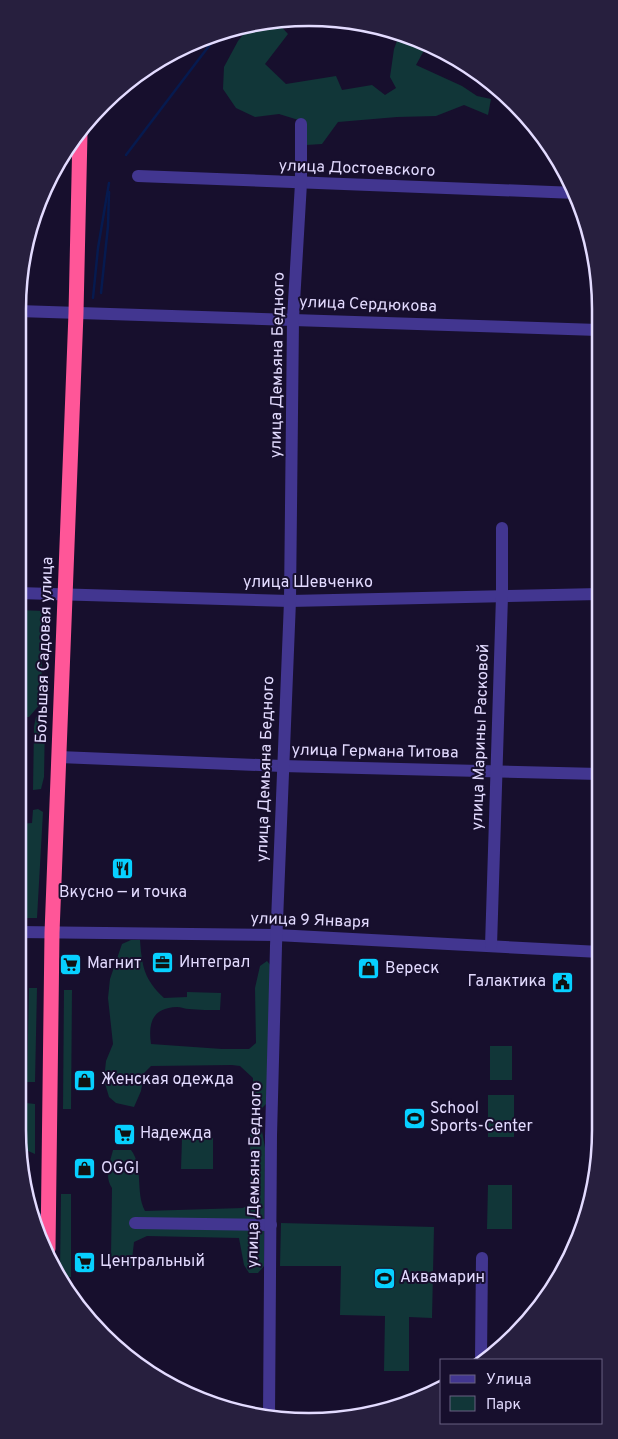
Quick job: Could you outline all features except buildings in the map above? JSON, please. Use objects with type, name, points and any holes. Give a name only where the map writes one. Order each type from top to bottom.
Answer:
[{"type":"highway","name":"Большая Садовая улица","points":[[48,1238],[52,933],[76,313],[80,144]]},
{"type":"street","name":"улица Демьяна Бедного","points":[[269,1410],[270,1225],[276,935],[290,601],[294,319],[302,124]]},
{"type":"street","name":"улица Достоевского","points":[[138,176],[567,193]]},
{"type":"street","name":"улица Сердюкова","points":[[26,311],[592,330]]},
{"type":"street","name":"улица Марины Расковой","points":[[491,946],[502,596],[502,528]]},
{"type":"street","name":"улица Шевченко","points":[[26,593],[290,601],[592,594]]},
{"type":"street","name":"улица Германа Титова","points":[[59,757],[282,766],[592,774]]},
{"type":"street","name":"улица 9 Января","points":[[26,932],[276,935],[592,952]]},
{"type":"street","points":[[41,1220],[48,1220]]},
{"type":"street","points":[[135,1223],[270,1225]]},
{"type":"street","points":[[481,1354],[482,1258]]},
{"type":"green space","points":[[282,28],[288,34],[265,64],[286,84],[336,76],[342,90],[372,85],[385,95],[396,88],[390,77],[394,49],[397,40],[400,41],[424,51],[416,65],[462,86],[477,96],[491,99],[488,115],[464,105],[436,116],[338,122],[322,144],[306,145],[305,122],[279,114],[255,117],[236,108],[223,89],[224,67],[243,34]]},
{"type":"green space","points":[[26,610],[43,611],[41,703],[29,717],[26,717]]},
{"type":"green space","points":[[41,715],[45,718],[44,777],[41,789],[33,790],[34,726],[36,717]]},
{"type":"green space","points":[[38,809],[43,812],[37,918],[26,918],[26,823],[32,823],[33,810]]},
{"type":"green space","points":[[131,940],[140,940],[145,972],[152,985],[164,998],[187,997],[187,992],[221,993],[220,1010],[177,1007],[162,1010],[151,1023],[151,1044],[249,1049],[256,1043],[255,988],[260,966],[267,961],[273,968],[267,1103],[261,1109],[253,1105],[253,1078],[240,1066],[232,1065],[151,1066],[144,1073],[141,1091],[134,1107],[116,1103],[109,1097],[104,1080],[106,1061],[113,1044],[108,998],[110,979],[122,944]]},
{"type":"green space","points":[[29,988],[37,988],[35,1082],[27,1082]]},
{"type":"green space","points":[[64,990],[72,990],[71,1109],[63,1109]]},
{"type":"green space","points":[[490,1046],[512,1046],[512,1080],[490,1080]]},
{"type":"green space","points":[[488,1095],[514,1095],[514,1137],[488,1137]]},
{"type":"green space","points":[[26,1103],[35,1104],[35,1154],[27,1151]]},
{"type":"green space","points":[[254,1126],[262,1131],[265,1148],[264,1266],[258,1273],[249,1273],[244,1265],[239,1238],[147,1236],[134,1242],[131,1268],[114,1265],[111,1256],[112,1188],[108,1179],[109,1164],[113,1150],[131,1150],[135,1157],[139,1172],[140,1196],[145,1211],[243,1208],[251,1203],[250,1134]]},
{"type":"green space","points":[[213,1138],[213,1169],[181,1169],[182,1139]]},
{"type":"green space","points":[[488,1185],[512,1185],[512,1229],[487,1229]]},
{"type":"green space","points":[[61,1194],[71,1194],[71,1277],[68,1277],[60,1264]]},
{"type":"green space","points":[[281,1223],[434,1227],[432,1318],[409,1317],[409,1371],[384,1371],[385,1316],[340,1315],[341,1266],[280,1266]]},
{"type":"waterway","points":[[126,155],[210,44]]},
{"type":"waterway","points":[[93,298],[98,248],[109,183]]},
{"type":"waterway","points":[[101,293],[108,226],[109,192]]},
{"type":"place","name":"Вкусно — и точка","points":[[123,869]]},
{"type":"place","name":"Интеграл","points":[[163,963]]},
{"type":"place","name":"Магнит","points":[[71,964]]},
{"type":"place","name":"Вереск","points":[[369,969]]},
{"type":"place","name":"Галактика","points":[[562,982]]},
{"type":"place","name":"Женская одежда","points":[[85,1080]]},
{"type":"place","name":"School Sports-Center","points":[[414,1118]]},
{"type":"place","name":"Надежда","points":[[124,1134]]},
{"type":"place","name":"OGGI","points":[[85,1169]]},
{"type":"place","name":"Центральный","points":[[84,1262]]},
{"type":"place","name":"Аквамарин","points":[[384,1278]]}]
